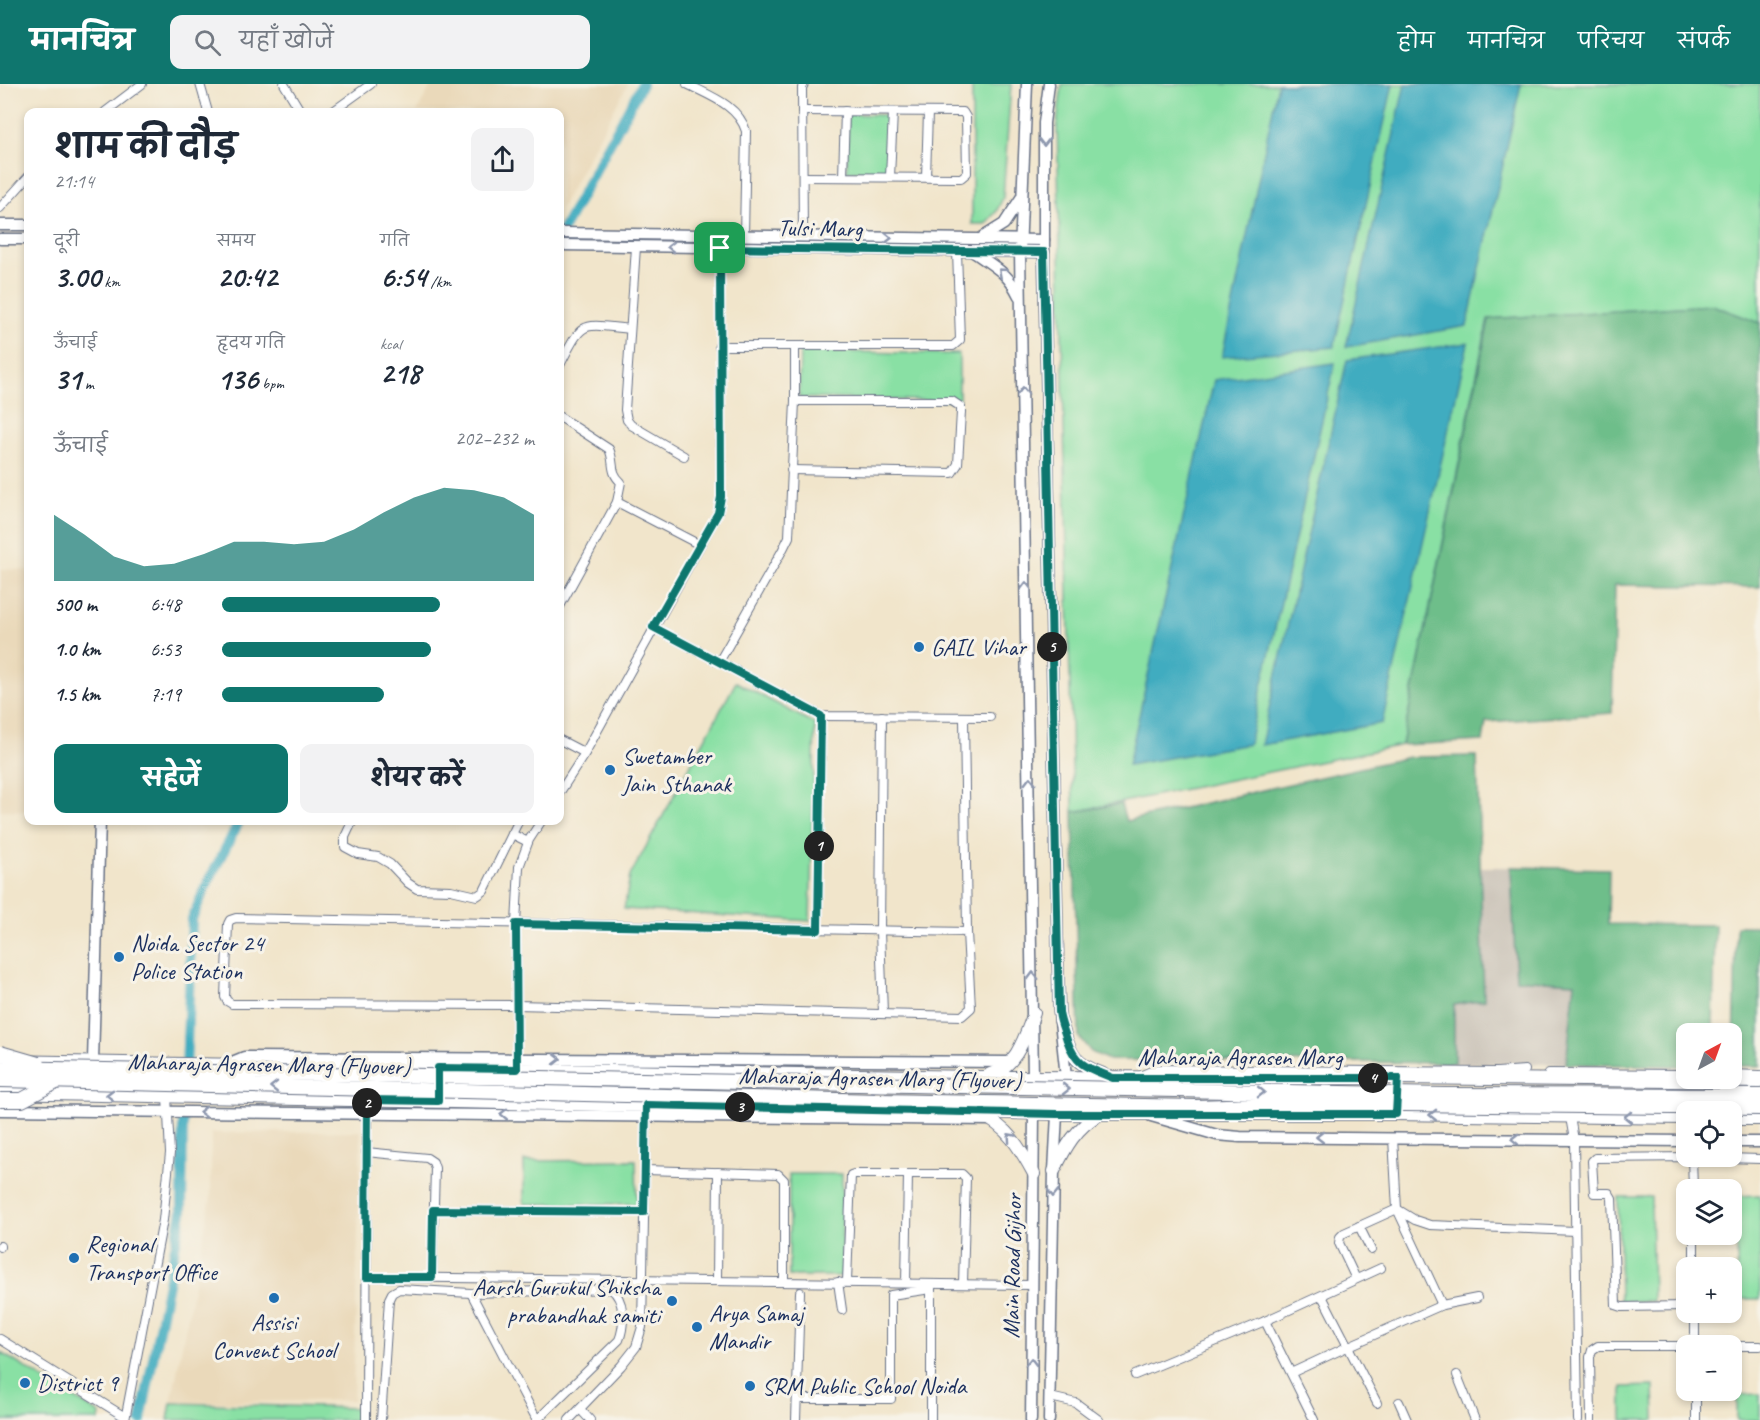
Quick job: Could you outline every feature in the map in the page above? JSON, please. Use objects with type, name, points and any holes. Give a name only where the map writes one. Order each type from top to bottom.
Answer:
[{"type":"main road","points":[[978,1077],[1002,1071],[1016,1056],[1034,1012]]},
{"type":"main road","points":[[1060,1020],[1072,1053],[1079,1063],[1113,1078]]},
{"type":"main road","points":[[0,1053],[58,1076]]},
{"type":"main road","name":"Maharaja Agrasen Marg","points":[[0,1060],[438,1068],[517,1064],[791,1074],[978,1077],[1676,1078]]},
{"type":"main road","name":"Maharaja Agrasen Marg (Flyover)","points":[[0,1068],[58,1076],[1161,1106],[1319,1103],[1760,1108]]},
{"type":"main road","points":[[438,1068],[438,1101]]},
{"type":"main road","points":[[791,1074],[792,1108]]},
{"type":"main road","points":[[0,1100],[22,1100],[58,1076]]},
{"type":"main road","name":"Maharaja Agrasen Marg (Flyover)","points":[[0,1080],[58,1076],[1433,1095],[1760,1096]]},
{"type":"main road","points":[[1396,1114],[1398,1078]]},
{"type":"main road","name":"Maharaja Agrasen Marg","points":[[1742,1081],[1760,1082]]},
{"type":"main road","points":[[0,1093],[438,1101],[646,1110],[792,1108],[1057,1114],[1396,1114],[1676,1118]]},
{"type":"main road","points":[[976,1112],[994,1120],[1019,1146],[1034,1174]]},
{"type":"main road","points":[[1054,1171],[1070,1140],[1089,1120],[1101,1114]]},
{"type":"main road","points":[[1742,1119],[1760,1119]]},
{"type":"street","points":[[110,108],[142,84]]},
{"type":"street","points":[[200,84],[207,108]]},
{"type":"street","points":[[284,84],[299,108]]},
{"type":"street","points":[[337,108],[370,84]]},
{"type":"street","points":[[687,84],[728,106],[742,120],[746,131],[744,236]]},
{"type":"street","points":[[1027,84],[1020,252],[1034,1012],[1033,1077]]},
{"type":"street","points":[[1049,84],[1044,123],[1044,252],[1060,1020],[1066,1077]]},
{"type":"street","points":[[800,85],[803,236]]},
{"type":"street","points":[[802,111],[963,112],[966,117],[967,173],[961,178],[803,177]]},
{"type":"street","points":[[843,177],[845,111]]},
{"type":"street","points":[[890,177],[893,112]]},
{"type":"street","points":[[926,177],[927,112]]},
{"type":"street","points":[[0,208],[24,181]]},
{"type":"street","points":[[980,239],[1004,224],[1022,196]]},
{"type":"street","points":[[0,225],[24,225]]},
{"type":"street","name":"Tulsi Marg","points":[[564,233],[1044,240]]},
{"type":"street","points":[[0,239],[24,239]]},
{"type":"street","name":"Tulsi Marg","points":[[564,245],[1044,252]]},
{"type":"street","points":[[636,247],[625,410],[627,420],[640,431],[684,456]]},
{"type":"street","points":[[564,786],[585,753],[718,513],[721,497],[720,248]]},
{"type":"street","points":[[719,346],[953,346],[960,340],[957,251]]},
{"type":"street","points":[[972,251],[998,267],[1012,281],[1021,302]]},
{"type":"street","points":[[564,357],[574,336],[585,326],[630,329]]},
{"type":"street","points":[[720,662],[789,537],[795,346]]},
{"type":"street","points":[[791,470],[952,473],[958,464],[961,407],[952,401],[795,401]]},
{"type":"street","points":[[564,420],[609,449],[612,455],[612,470],[615,478],[621,482],[616,502],[564,597]]},
{"type":"street","points":[[616,502],[700,545]]},
{"type":"street","points":[[653,627],[821,716],[990,717]]},
{"type":"street","points":[[818,930],[821,716]]},
{"type":"street","points":[[882,717],[880,931],[883,1013]]},
{"type":"street","points":[[964,718],[967,932],[971,1008],[962,1016],[516,1005],[232,1004],[225,997],[228,924],[230,920],[236,918],[967,932]]},
{"type":"street","points":[[564,742],[585,753]]},
{"type":"street","points":[[93,1061],[100,825]]},
{"type":"street","points":[[351,825],[345,837],[345,847],[358,854],[378,857],[390,864],[417,889],[451,890],[477,896],[484,891],[516,825]]},
{"type":"street","points":[[517,1064],[516,924],[519,867],[528,842],[539,825]]},
{"type":"street","points":[[512,834],[528,842]]},
{"type":"street","points":[[227,1064],[244,1058],[517,1064],[1009,1062]]},
{"type":"street","points":[[1136,1078],[1156,1069],[1485,1072],[1525,1070]]},
{"type":"street","points":[[1550,1073],[1676,1078]]},
{"type":"street","points":[[1742,1074],[1760,1075]]},
{"type":"street","points":[[0,1340],[125,1419],[163,1220],[170,1153],[168,1096]]},
{"type":"street","points":[[366,1420],[367,1100]]},
{"type":"street","points":[[0,1110],[366,1113],[646,1110],[994,1120]]},
{"type":"street","points":[[569,1420],[636,1347],[642,1327],[646,1110]]},
{"type":"street","name":"Main Road Gijhor","points":[[1030,1420],[1034,1113]]},
{"type":"street","points":[[1142,1113],[1217,1135],[1240,1137],[1676,1142]]},
{"type":"street","name":"Main Road Gijhor","points":[[1049,1420],[1057,1114]]},
{"type":"street","points":[[1570,1117],[1574,1140],[1578,1420]]},
{"type":"street","points":[[1393,1138],[1397,1209],[1442,1305]]},
{"type":"street","points":[[1742,1142],[1760,1142]]},
{"type":"street","points":[[366,1152],[427,1158],[433,1162],[435,1168],[432,1277]]},
{"type":"street","points":[[1676,1157],[1595,1158],[1592,1161],[1593,1192],[1596,1194],[1609,1193],[1612,1198],[1616,1305],[1622,1307],[1676,1306]]},
{"type":"street","points":[[1742,1158],[1760,1159]]},
{"type":"street","points":[[645,1170],[782,1176],[784,1180],[784,1281]]},
{"type":"street","points":[[717,1280],[718,1172]]},
{"type":"street","points":[[843,1310],[851,1175],[854,1174],[962,1174],[966,1178],[963,1284]]},
{"type":"street","points":[[906,1283],[908,1175]]},
{"type":"street","points":[[1356,1279],[1339,1243],[1340,1237],[1344,1233],[1397,1209]]},
{"type":"street","points":[[1397,1209],[1415,1220],[1430,1225],[1575,1230]]},
{"type":"street","points":[[433,1210],[644,1212]]},
{"type":"street","points":[[1359,1226],[1371,1250]]},
{"type":"street","points":[[1136,1375],[1322,1296],[1381,1268]]},
{"type":"street","points":[[366,1277],[784,1281],[906,1283],[931,1286]]},
{"type":"street","points":[[796,1399],[891,1399],[891,1295],[931,1286],[1033,1285]]},
{"type":"street","points":[[931,1286],[931,1420]]},
{"type":"street","points":[[381,1420],[389,1299],[392,1293],[399,1289],[471,1293],[611,1289],[621,1301],[621,1334],[619,1340],[537,1420],[471,1293]]},
{"type":"street","points":[[796,1420],[800,1292]]},
{"type":"street","points":[[1322,1296],[1377,1403]]},
{"type":"street","points":[[1291,1373],[1442,1305],[1477,1298]]},
{"type":"street","points":[[1265,1320],[1314,1420]]},
{"type":"street","points":[[1591,1420],[1590,1357],[1592,1350],[1598,1346],[1676,1346]]},
{"type":"street","points":[[1742,1346],[1760,1346]]},
{"type":"street","points":[[1457,1375],[1475,1420]]},
{"type":"street","points":[[1050,1397],[1076,1403],[1099,1420]]},
{"type":"street","points":[[1696,1401],[1696,1420]]},
{"type":"street","points":[[1399,1402],[1407,1420]]},
{"type":"street","points":[[580,1409],[590,1420]]},
{"type":"shaded area","points":[[432,84],[628,84],[564,202],[564,108],[419,108]]},
{"type":"shaded area","points":[[0,569],[24,570],[24,811],[0,810]]},
{"type":"shaded area","points":[[1481,867],[1511,867],[1516,978],[1575,983],[1566,1064],[1454,1063],[1454,1005],[1484,999]]},
{"type":"shaded area","name":"Assisi Convent School","points":[[361,1131],[353,1400],[171,1403],[211,1197],[211,1133]]},
{"type":"green space","points":[[972,84],[1011,84],[1003,198],[996,212],[985,224],[972,224]]},
{"type":"green space","points":[[1062,84],[1760,84],[1760,323],[1712,305],[1488,319],[1402,745],[1073,812],[1057,124]]},
{"type":"green space","points":[[848,114],[888,115],[887,172],[847,171]]},
{"type":"green space","points":[[1712,305],[1760,323],[1760,587],[1615,585],[1612,713],[1486,722],[1483,741],[1402,745],[1489,319]]},
{"type":"green space","points":[[800,351],[959,354],[959,401],[799,398]]},
{"type":"green space","points":[[736,682],[815,724],[810,921],[624,909],[630,876]]},
{"type":"green space","points":[[1477,756],[1484,1000],[1454,1005],[1454,1063],[1109,1060],[1091,1052],[1079,1037],[1073,812],[1121,804],[1126,821],[1409,757]]},
{"type":"green space","points":[[1511,867],[1609,869],[1608,924],[1715,925],[1713,1023],[1676,1023],[1676,1066],[1566,1064],[1575,983],[1516,979]]},
{"type":"green space","points":[[1736,926],[1760,926],[1760,1066],[1742,1066],[1742,1023],[1735,1023]]},
{"type":"green space","points":[[636,1160],[637,1204],[524,1204],[524,1161]]},
{"type":"green space","points":[[789,1174],[842,1174],[842,1276],[789,1276]]},
{"type":"green space","points":[[1760,1195],[1760,1299],[1742,1299],[1742,1257],[1737,1257],[1737,1245],[1742,1245],[1742,1196]]},
{"type":"green space","points":[[1618,1197],[1651,1197],[1653,1301],[1620,1301]]},
{"type":"green space","name":"District 9","points":[[0,1352],[100,1414],[99,1420],[0,1420]]},
{"type":"green space","points":[[1654,1386],[1655,1420],[1622,1420],[1622,1387]]},
{"type":"green space","points":[[1760,1394],[1760,1420],[1737,1420],[1737,1401],[1742,1401],[1742,1395]]},
{"type":"green space","points":[[171,1403],[357,1408],[357,1420],[168,1420]]},
{"type":"water","points":[[1278,84],[1393,84],[1334,347],[1222,357]]},
{"type":"water","points":[[1405,84],[1521,84],[1467,326],[1346,347]]},
{"type":"water","points":[[1468,343],[1382,723],[1261,745],[1347,360]]},
{"type":"water","points":[[1335,363],[1249,744],[1128,765],[1214,380]]},
{"type":"waterway","points":[[564,228],[642,84]]},
{"type":"waterway","points":[[186,1070],[192,919],[237,825]]},
{"type":"waterway","points":[[141,1420],[182,1212],[183,1117]]},
{"type":"place","name":"GAIL Vihar","points":[[919,647]]},
{"type":"place","name":"Swetamber Jain Sthanak","points":[[610,770]]},
{"type":"place","name":"Noida Sector 24 Police Station","points":[[119,957]]},
{"type":"place","name":"Regional Transport Office","points":[[74,1258]]},
{"type":"place","name":"Assisi Convent School","points":[[274,1298]]},
{"type":"place","name":"Aarsh Gurukul Shiksha prabandhak samiti","points":[[672,1301]]},
{"type":"place","name":"Arya Samaj Mandir","points":[[697,1327]]},
{"type":"place","name":"District 9","points":[[25,1383]]},
{"type":"place","name":"SRM Public School Noida","points":[[750,1386]]},
{"type":"route","points":[[720,248],[1044,252],[1059,1012],[1072,1053],[1079,1063],[1113,1078],[1398,1078],[1396,1114],[1057,1114],[646,1105],[644,1212],[433,1210],[432,1277],[366,1277],[367,1100],[438,1101],[438,1068],[517,1069],[516,924],[818,930],[821,716],[653,627],[711,527],[718,513],[721,497],[720,248]]}]
